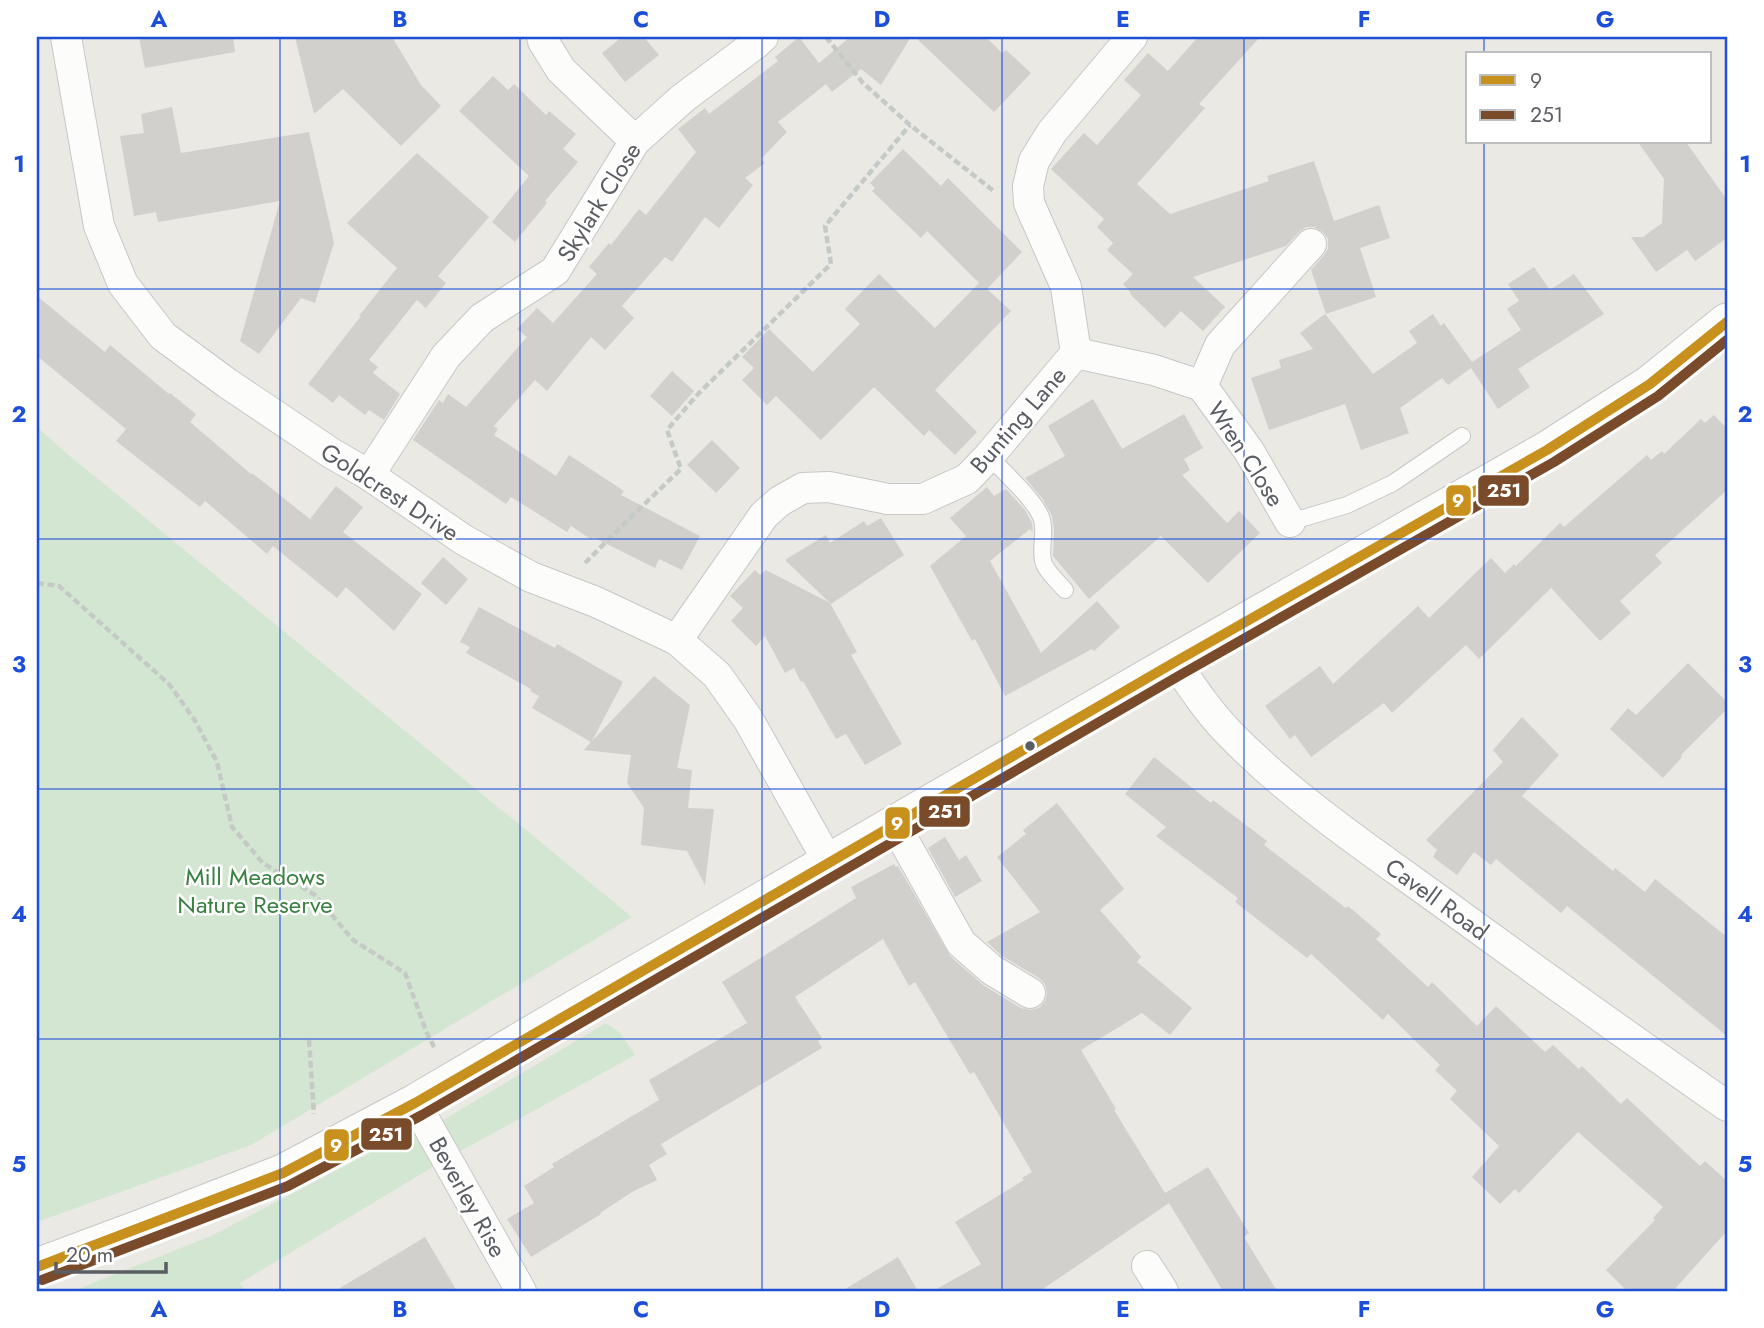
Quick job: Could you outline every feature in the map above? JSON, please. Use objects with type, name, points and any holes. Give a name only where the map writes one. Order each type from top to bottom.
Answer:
[{"type":"street","name":"Goldcrest Drive","points":[[66,37],[99,226],[123,284],[163,336],[227,383],[464,540],[531,577],[596,602],[677,640],[717,676],[748,719],[829,863]]},
{"type":"street","points":[[542,37],[561,70],[635,141]]},
{"type":"street","name":"Skylark Close","points":[[369,475],[446,356],[482,318],[555,271],[635,141],[683,98],[763,37]]},
{"type":"street","name":"Bunting Lane","points":[[677,640],[764,515],[780,501],[803,488],[829,487],[888,499],[923,499],[967,479],[1076,353],[1066,287],[1029,203],[1028,186],[1034,161],[1052,132],[1132,37]]},
{"type":"street","name":"Wren Close","points":[[1202,386],[1220,345],[1311,244]]},
{"type":"street","points":[[37,1267],[283,1173],[415,1103],[1175,662],[1547,450],[1650,384],[1727,322]]},
{"type":"street","name":"Wren Close","points":[[1076,353],[1154,370],[1202,386],[1249,451],[1290,522]]},
{"type":"street","name":"Cavell Road","points":[[1175,662],[1201,701],[1228,733],[1271,775],[1368,849],[1727,1106]]},
{"type":"street","points":[[895,825],[961,943],[992,970],[1030,993]]},
{"type":"street","name":"Beverley Rise","points":[[415,1103],[521,1291]]},
{"type":"street","points":[[1147,1266],[1163,1291]]},
{"type":"lane","points":[[1290,522],[1347,505],[1393,483],[1462,436]]},
{"type":"lane","points":[[989,456],[1032,502],[1042,519],[1044,565],[1065,590]]},
{"type":"path","points":[[826,37],[863,83],[910,125],[993,191],[1029,203]]},
{"type":"path","points":[[560,588],[681,470],[667,430],[698,394],[831,264],[825,226],[910,125]]},
{"type":"path","points":[[37,583],[59,586],[169,684],[194,719],[217,762],[232,827],[263,863],[315,895],[353,940],[405,973],[426,1031],[453,1081]]},
{"type":"path","points":[[309,1040],[314,1124],[320,1153]]},
{"type":"green space","name":"Mill Meadows Nature Reserve","points":[[37,427],[632,917],[251,1145],[37,1222]]},
{"type":"green space","points":[[606,1023],[620,1033],[635,1055],[446,1159],[240,1283],[245,1291],[73,1291],[211,1236],[383,1146],[430,1128]]},
{"type":"building","points":[[139,37],[233,37],[235,52],[145,68]]},
{"type":"building","points":[[295,37],[392,37],[421,85],[441,106],[401,146],[343,89],[314,114]]},
{"type":"building","points":[[622,37],[644,37],[659,55],[625,82],[602,53]]},
{"type":"building","points":[[799,37],[819,63],[850,37],[911,37],[881,85],[861,69],[832,92],[826,84],[778,122],[787,132],[761,159],[765,163],[745,178],[753,185],[719,228],[705,217],[672,262],[665,257],[622,306],[634,318],[605,350],[591,337],[547,391],[535,380],[494,426],[498,429],[494,435],[556,476],[569,455],[624,491],[621,495],[700,536],[682,570],[659,559],[655,568],[593,537],[592,540],[571,526],[567,532],[511,497],[506,504],[413,440],[439,400],[443,403],[448,394],[466,407],[527,337],[517,329],[537,308],[553,323],[597,274],[589,267],[609,243],[611,245],[639,209],[646,215],[696,152],[678,129],[705,108],[709,114],[778,61],[775,57]]},
{"type":"building","points":[[915,37],[986,37],[1002,53],[1006,50],[1031,73],[994,112]]},
{"type":"building","points":[[1198,37],[1260,37],[1199,104],[1205,108],[1137,184],[1170,214],[1269,181],[1267,176],[1314,161],[1334,221],[1379,205],[1390,238],[1360,248],[1376,297],[1326,314],[1311,270],[1328,248],[1328,239],[1314,227],[1306,227],[1286,246],[1193,277],[1225,307],[1203,331],[1181,311],[1165,328],[1123,284],[1133,274],[1107,250],[1113,243],[1097,227],[1104,219],[1051,169],[1084,133],[1097,145],[1141,95],[1124,80],[1148,53],[1168,71]]},
{"type":"building","points":[[493,76],[508,90],[514,84],[546,115],[549,111],[576,134],[563,149],[578,162],[515,242],[492,222],[529,176],[459,111]]},
{"type":"building","points":[[172,107],[181,153],[309,132],[334,243],[315,303],[301,298],[259,354],[240,341],[280,201],[158,222],[156,212],[134,216],[120,136],[144,133],[141,114]]},
{"type":"building","points":[[1639,144],[1687,144],[1727,200],[1727,238],[1695,261],[1687,250],[1656,272],[1631,237],[1643,237],[1662,223],[1664,179]]},
{"type":"building","points":[[903,149],[941,186],[948,178],[1022,252],[987,289],[1011,311],[935,390],[977,432],[955,455],[929,430],[924,436],[874,387],[821,440],[776,396],[767,405],[742,380],[754,368],[742,357],[769,329],[813,372],[860,324],[845,309],[879,274],[935,328],[979,283],[927,231],[921,238],[872,191],[875,188],[870,183]]},
{"type":"building","points":[[417,153],[489,217],[438,276],[446,283],[426,308],[417,300],[369,360],[378,367],[373,373],[400,394],[384,420],[369,410],[365,415],[339,395],[333,403],[308,384],[397,268],[347,223]]},
{"type":"building","points":[[1534,267],[1550,290],[1574,274],[1604,314],[1518,369],[1530,387],[1498,409],[1471,368],[1448,385],[1442,378],[1400,408],[1409,433],[1361,450],[1345,404],[1269,430],[1251,378],[1281,368],[1279,360],[1313,349],[1300,333],[1325,314],[1373,374],[1417,343],[1409,331],[1433,314],[1441,326],[1444,323],[1472,362],[1521,330],[1507,309],[1519,301],[1508,284]]},
{"type":"building","points":[[37,296],[105,352],[110,345],[196,414],[190,422],[310,519],[336,486],[363,507],[343,532],[422,594],[394,631],[346,587],[337,598],[273,546],[267,554],[205,501],[200,507],[116,441],[126,429],[37,356]]},
{"type":"building","points":[[672,371],[694,391],[672,416],[650,396]]},
{"type":"building","points":[[1093,399],[1122,449],[1184,414],[1203,448],[1184,459],[1190,470],[1182,475],[1227,523],[1239,511],[1260,533],[1208,583],[1161,536],[1089,599],[1053,556],[1052,516],[1042,498],[1025,478],[1065,456],[1048,426]]},
{"type":"building","points":[[1714,415],[1727,429],[1727,490],[1655,555],[1662,563],[1620,601],[1631,613],[1600,641],[1551,588],[1479,659],[1466,645],[1392,713],[1384,703],[1311,757],[1295,735],[1290,739],[1265,706],[1320,666],[1333,684],[1418,606],[1429,618],[1491,558],[1505,573],[1514,564],[1516,566],[1560,523],[1564,527],[1647,455],[1651,460],[1662,451],[1664,454],[1701,419],[1705,423]]},
{"type":"building","points":[[712,440],[740,468],[716,493],[687,465]]},
{"type":"building","points":[[987,487],[994,496],[1006,489],[1025,510],[1032,523],[1033,532],[1030,529],[990,561],[1041,653],[1097,601],[1120,627],[1094,651],[1092,649],[1005,696],[975,639],[972,641],[930,566],[966,536],[950,518]]},
{"type":"building","points":[[881,518],[904,555],[831,604],[785,560],[826,535],[830,543],[864,521],[867,526]]},
{"type":"building","points":[[443,557],[468,579],[446,605],[421,583]]},
{"type":"building","points":[[755,570],[760,575],[766,570],[830,603],[857,652],[851,655],[902,744],[865,765],[846,734],[836,739],[803,681],[801,682],[794,668],[785,673],[765,636],[756,646],[731,621],[743,608],[730,596]]},
{"type":"building","points":[[479,607],[555,648],[557,644],[623,682],[592,741],[654,676],[690,705],[677,768],[692,770],[688,808],[714,809],[705,885],[687,851],[641,845],[644,808],[627,783],[631,755],[584,750],[591,742],[532,708],[539,696],[530,691],[531,689],[466,653],[470,647],[460,642]]},
{"type":"building","points":[[1688,663],[1727,702],[1727,709],[1681,755],[1663,778],[1610,729],[1628,708],[1636,715]]},
{"type":"building","points":[[1522,717],[1559,755],[1522,796],[1613,871],[1615,868],[1645,892],[1655,879],[1727,937],[1727,1036],[1567,906],[1561,913],[1496,859],[1491,865],[1474,852],[1457,875],[1433,857],[1437,850],[1426,840],[1503,762],[1493,750]]},
{"type":"building","points":[[1154,757],[1211,803],[1213,800],[1267,841],[1264,845],[1346,908],[1348,906],[1381,934],[1376,939],[1428,987],[1432,982],[1477,1026],[1496,1006],[1545,1052],[1553,1045],[1579,1069],[1582,1066],[1621,1104],[1627,1098],[1700,1166],[1705,1161],[1727,1181],[1727,1231],[1673,1291],[1627,1291],[1606,1270],[1655,1220],[1653,1218],[1663,1207],[1578,1132],[1519,1193],[1515,1189],[1500,1204],[1472,1177],[1499,1146],[1450,1099],[1457,1091],[1435,1070],[1440,1065],[1388,1014],[1383,1020],[1311,954],[1307,958],[1235,902],[1238,898],[1156,836],[1166,827],[1125,794]]},
{"type":"building","points":[[1057,803],[1124,889],[1100,910],[1141,957],[1137,962],[1192,1008],[1170,1035],[1142,1013],[1081,1050],[1165,1193],[1208,1167],[1249,1233],[1244,1237],[1277,1291],[1223,1291],[1169,1203],[1040,1291],[933,1291],[981,1264],[955,1222],[1024,1180],[1022,1178],[1032,1172],[974,1072],[970,1074],[915,982],[909,986],[883,939],[795,997],[822,1038],[818,1041],[822,1048],[661,1144],[667,1154],[649,1165],[657,1180],[632,1192],[531,1257],[507,1219],[534,1203],[524,1186],[554,1167],[552,1164],[659,1100],[649,1080],[747,1023],[722,982],[856,898],[851,887],[894,864],[898,866],[950,956],[983,985],[1021,1008],[1039,1008],[1047,994],[1045,984],[1002,956],[987,942],[1040,912],[997,857],[1026,834],[1023,830]]},
{"type":"building","points":[[945,837],[959,860],[966,855],[982,881],[955,897],[928,848]]},
{"type":"building","points":[[425,1237],[457,1291],[335,1291],[397,1254]]},
{"type":"building","points":[[898,1257],[918,1291],[842,1291]]},
{"type":"transit line","name":"9","points":[[37,1267],[283,1173],[415,1103],[1175,662],[1547,450],[1650,384],[1727,322]]},
{"type":"transit line","name":"251","points":[[42,1280],[288,1186],[422,1115],[1182,674],[1554,462],[1658,396],[1727,340]]}]
